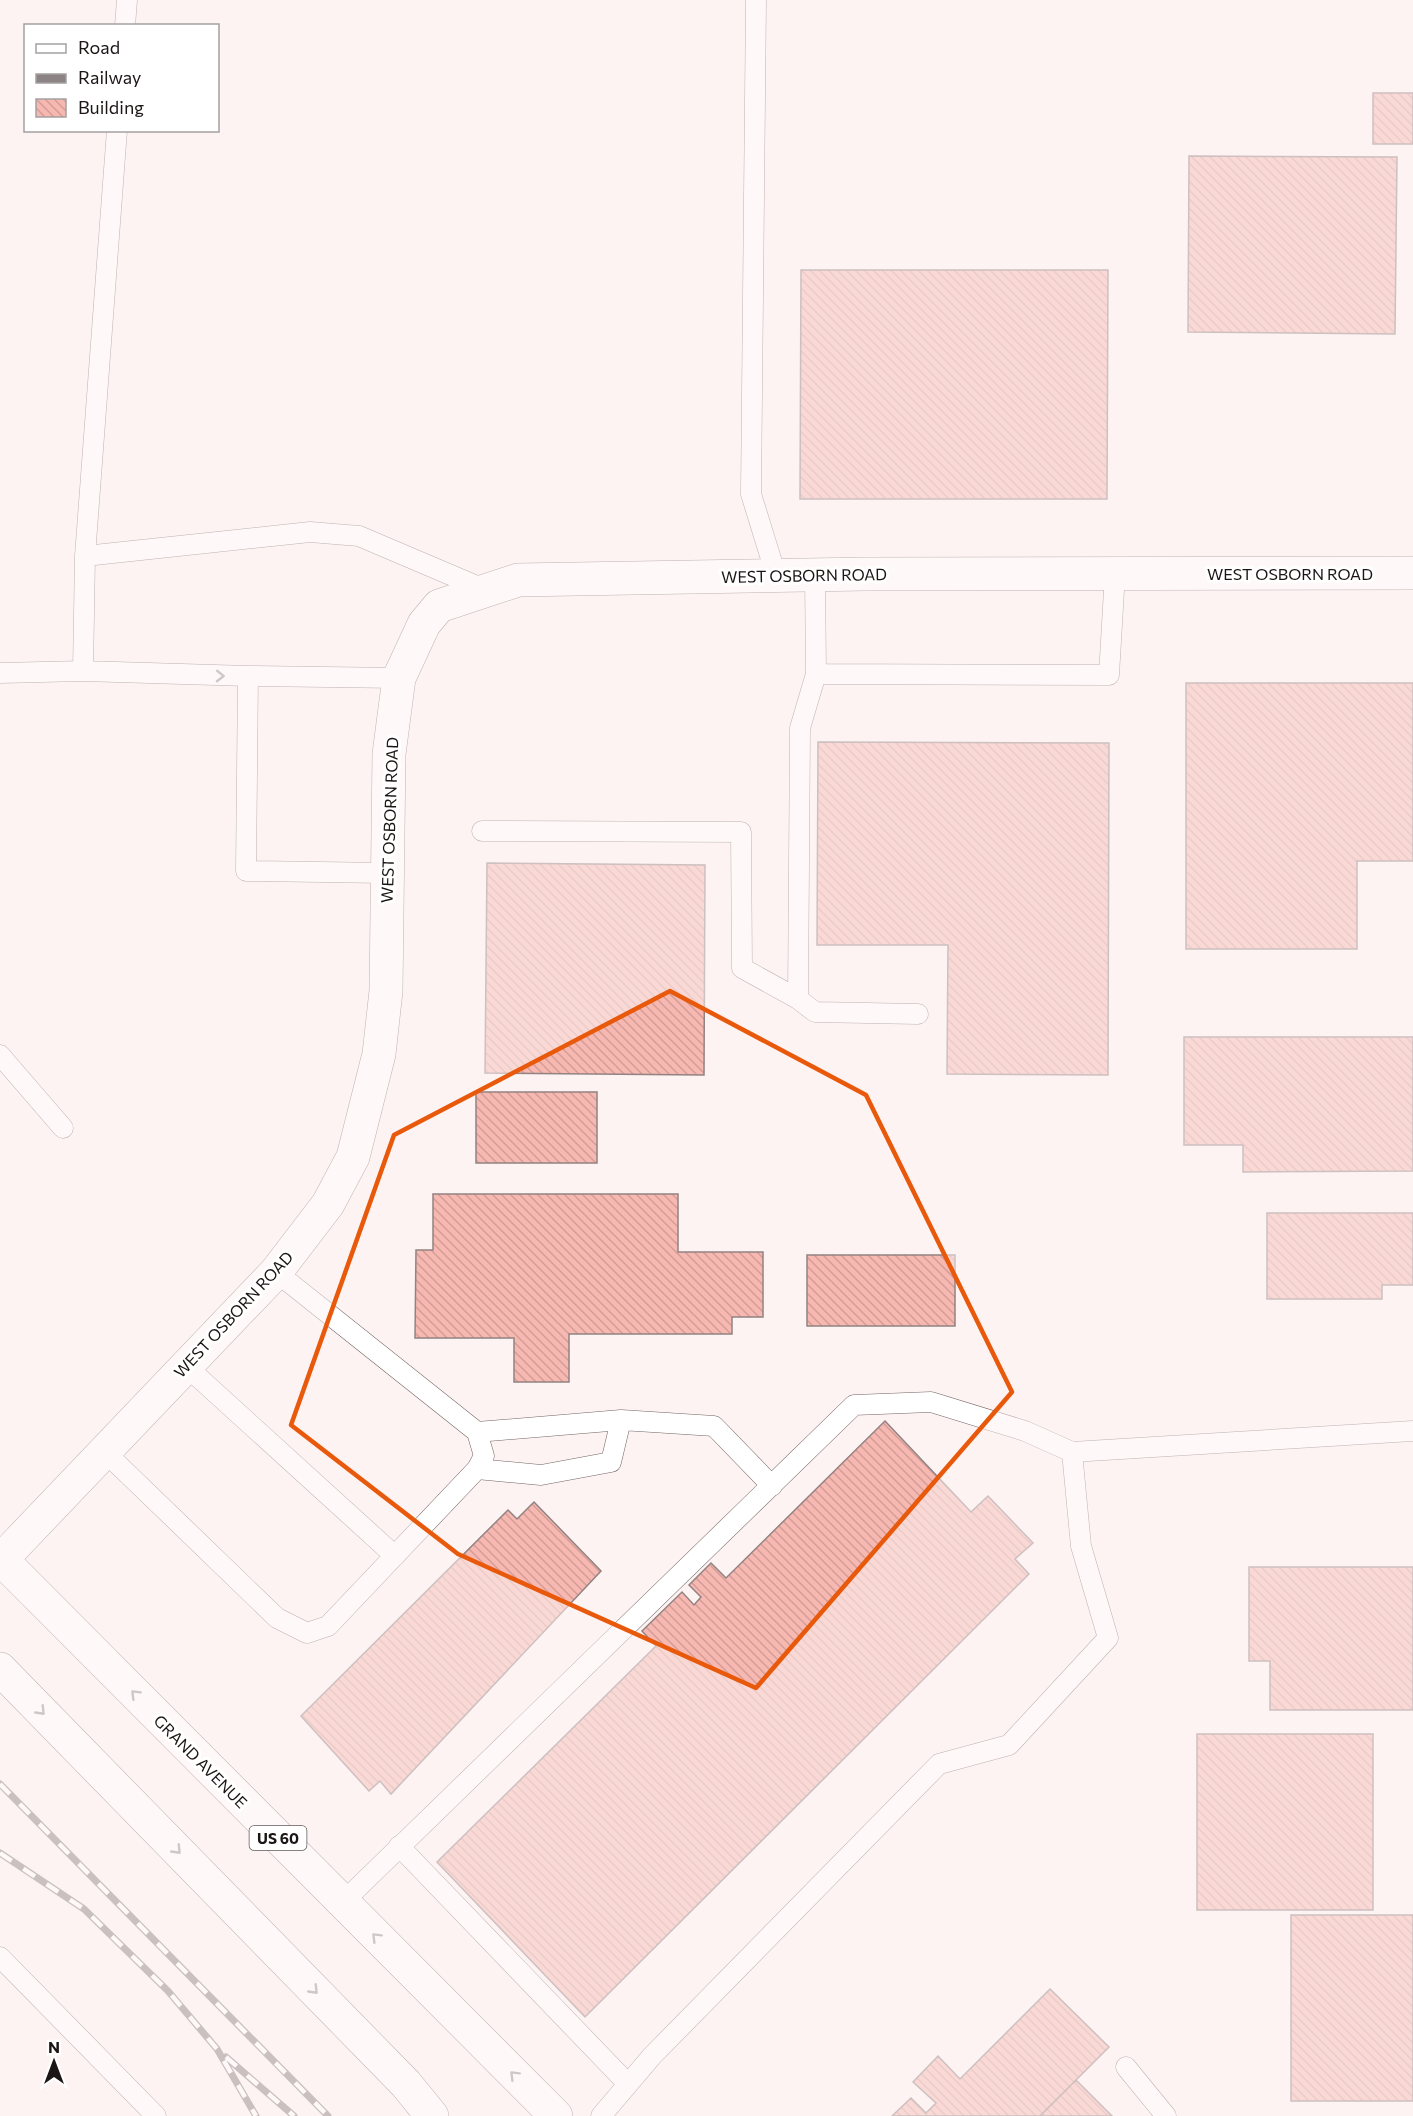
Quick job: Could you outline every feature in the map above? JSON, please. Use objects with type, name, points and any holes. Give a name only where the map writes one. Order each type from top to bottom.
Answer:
[{"type":"main road","name":"WEST OSBORN ROAD","points":[[0,1559],[276,1272],[328,1204],[353,1157],[379,1054],[386,991],[389,753],[399,678],[424,624],[439,606],[518,580],[815,574],[1413,573]]},
{"type":"main road","name":"GRAND AVENUE","points":[[0,1559],[556,2116]]},
{"type":"main road","points":[[0,1669],[406,2084],[432,2116]]},
{"type":"lane","points":[[125,24],[127,0]]},
{"type":"lane","points":[[756,0],[751,494],[776,575]]},
{"type":"lane","points":[[83,671],[85,556],[117,132]]},
{"type":"lane","points":[[85,556],[310,532],[359,536],[486,590]]},
{"type":"lane","points":[[816,674],[1109,675],[1115,573]]},
{"type":"lane","points":[[798,999],[800,728],[816,674],[815,574]]},
{"type":"lane","points":[[0,673],[83,671],[192,676],[399,678]]},
{"type":"lane","points":[[248,676],[246,871],[387,873]]},
{"type":"lane","points":[[482,831],[741,832],[742,968],[798,999],[814,1012],[918,1014]]},
{"type":"lane","points":[[0,1055],[63,1128]]},
{"type":"lane","points":[[105,1452],[277,1618],[307,1633],[328,1626],[395,1556],[477,1469],[484,1456],[477,1432],[276,1272]]},
{"type":"lane","points":[[186,1366],[395,1556]]},
{"type":"lane","points":[[342,1902],[854,1405],[931,1402],[1025,1431],[1072,1452],[1413,1431]]},
{"type":"lane","points":[[477,1432],[621,1420],[714,1426],[772,1486]]},
{"type":"lane","points":[[477,1469],[541,1475],[611,1462],[621,1420]]},
{"type":"lane","points":[[601,2116],[652,2056],[939,1764],[1009,1745],[1107,1638],[1081,1546],[1072,1452]]},
{"type":"lane","points":[[399,1846],[628,2084]]},
{"type":"lane","points":[[0,1957],[156,2116]]},
{"type":"lane","points":[[1126,2067],[1166,2116]]},
{"type":"highlighted area","points":[[670,991],[866,1095],[1012,1392],[756,1688],[458,1554],[291,1425],[394,1135]]},
{"type":"building","points":[[1373,93],[1413,93],[1413,144],[1373,144]]},
{"type":"building","points":[[1189,156],[1397,157],[1395,334],[1188,332]]},
{"type":"building","points":[[801,270],[1108,270],[1107,499],[800,499]]},
{"type":"building","points":[[1186,683],[1413,683],[1413,861],[1357,861],[1357,949],[1186,949]]},
{"type":"building","points":[[818,742],[1109,743],[1108,1075],[947,1074],[948,945],[817,945]]},
{"type":"building","points":[[487,863],[705,865],[704,1075],[485,1073]]},
{"type":"building","points":[[1184,1037],[1413,1037],[1413,1171],[1243,1172],[1243,1145],[1184,1145]]},
{"type":"building","points":[[476,1092],[597,1092],[597,1163],[476,1163]]},
{"type":"building","points":[[433,1194],[678,1194],[678,1252],[763,1252],[763,1317],[732,1317],[732,1334],[569,1334],[569,1382],[514,1382],[514,1338],[415,1338],[416,1250],[433,1250]]},
{"type":"building","points":[[1267,1213],[1413,1213],[1413,1285],[1382,1285],[1382,1299],[1267,1299]]},
{"type":"building","points":[[807,1255],[955,1255],[955,1326],[807,1326]]},
{"type":"building","points":[[885,1421],[971,1512],[988,1496],[1033,1543],[1015,1559],[1029,1574],[585,2017],[437,1862],[656,1646],[642,1631],[682,1592],[694,1605],[701,1597],[689,1585],[711,1563],[726,1578]]},
{"type":"building","points":[[534,1502],[601,1571],[391,1794],[380,1781],[369,1791],[301,1716],[508,1510],[517,1519]]},
{"type":"building","points":[[1249,1567],[1413,1567],[1413,1710],[1270,1710],[1270,1661],[1249,1661]]},
{"type":"building","points":[[1197,1734],[1373,1734],[1373,1910],[1197,1910]]},
{"type":"building","points":[[1291,1915],[1413,1915],[1413,2101],[1291,2101]]},
{"type":"building","points":[[1050,1989],[1109,2047],[1040,2116],[892,2116],[911,2098],[926,2113],[936,2103],[913,2082],[938,2056],[960,2079]]},
{"type":"building","points":[[1076,2080],[1112,2116],[1040,2116]]},
{"type":"railway","points":[[0,1784],[328,2116]]},
{"type":"railway","points":[[0,1853],[84,1909],[168,1991],[217,2049],[256,2116]]},
{"type":"railway","points":[[226,2057],[294,2116]]}]
